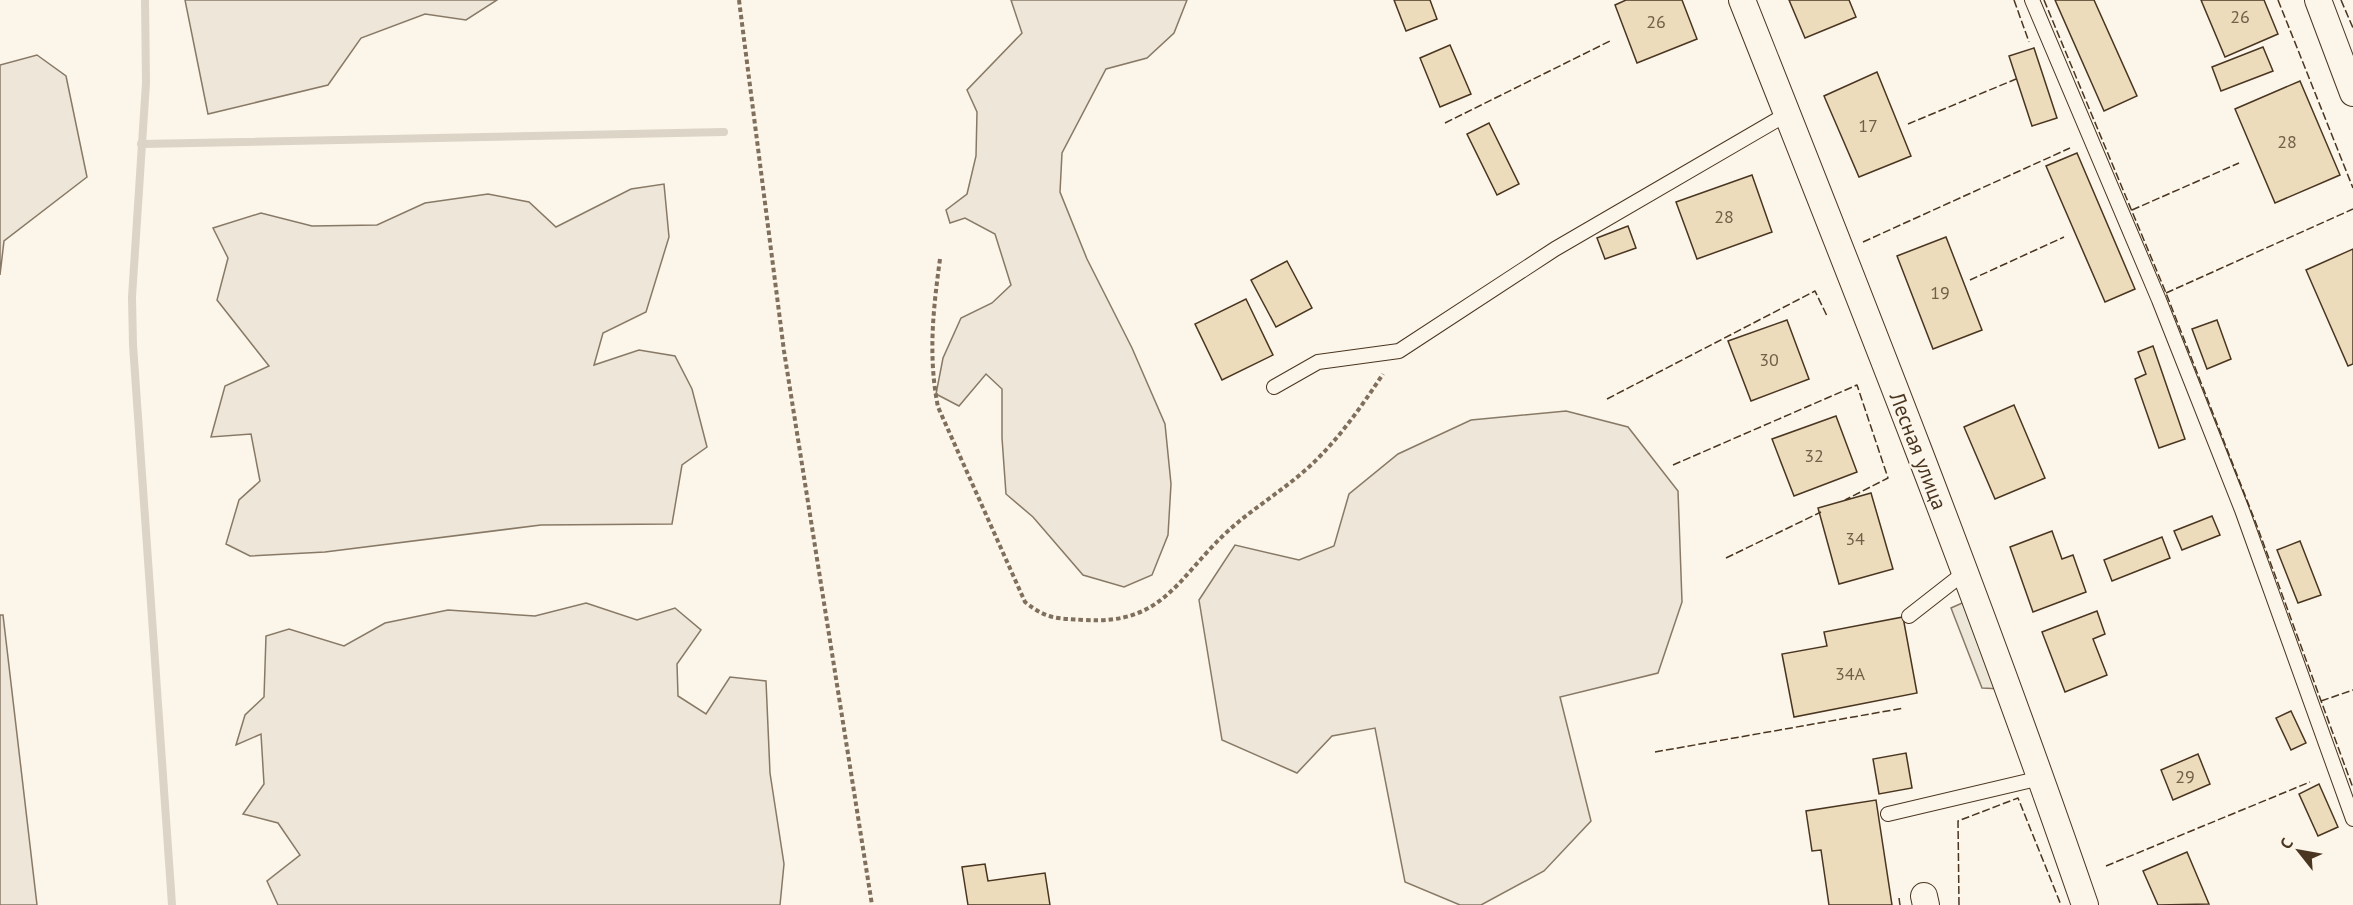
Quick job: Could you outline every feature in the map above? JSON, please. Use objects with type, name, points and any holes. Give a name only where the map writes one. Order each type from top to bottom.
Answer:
[{"type":"street","name":"Лесная улица","points":[[1742,0],[1964,573],[2041,778],[2085,905]]},
{"type":"street","points":[[2318,0],[2353,93]]},
{"type":"lane","points":[[2032,0],[2159,300],[2237,499],[2353,819]]},
{"type":"lane","points":[[1274,387],[1318,362],[1399,351],[1555,249],[1787,114]]},
{"type":"lane","points":[[1910,616],[1931,602],[1964,573]]},
{"type":"lane","points":[[1888,814],[2041,778]]},
{"type":"path","points":[[739,0],[784,351],[872,905]]},
{"type":"path","points":[[940,259],[932,326],[931,374],[938,407],[1025,602],[1047,617],[1095,620],[1131,617],[1154,607],[1192,571],[1227,532],[1309,468],[1341,436],[1399,351]]},
{"type":"shaded area","points":[[185,0],[497,0],[466,20],[425,14],[361,38],[328,85],[208,114]]},
{"type":"shaded area","points":[[1011,0],[1187,0],[1174,33],[1147,58],[1106,69],[1062,153],[1060,192],[1087,259],[1132,348],[1165,424],[1171,484],[1168,535],[1152,575],[1124,587],[1083,575],[1033,517],[1006,494],[1002,438],[1002,389],[986,374],[959,406],[936,394],[943,358],[961,318],[992,303],[1011,285],[995,234],[965,218],[950,223],[946,210],[967,194],[976,156],[977,112],[967,90],[1022,33]]},
{"type":"shaded area","points":[[37,55],[66,76],[87,177],[4,241],[0,275],[0,65]]},
{"type":"shaded area","points":[[664,184],[669,237],[646,312],[603,333],[594,365],[639,350],[675,356],[692,389],[707,447],[682,465],[672,524],[541,525],[325,552],[250,556],[226,544],[239,500],[260,481],[251,434],[211,437],[225,386],[269,366],[217,300],[228,258],[213,228],[261,213],[312,226],[377,225],[425,203],[488,194],[529,202],[556,227],[631,189]]},
{"type":"shaded area","points":[[1566,411],[1628,427],[1678,491],[1682,602],[1658,673],[1560,697],[1591,821],[1544,871],[1481,905],[1460,905],[1405,882],[1375,728],[1332,736],[1297,773],[1222,740],[1199,600],[1235,545],[1299,560],[1334,546],[1349,494],[1398,454],[1471,420]]},
{"type":"shaded area","points":[[1969,600],[2002,689],[1982,688],[1951,608]]},
{"type":"shaded area","points":[[586,603],[637,620],[675,608],[701,630],[677,664],[678,696],[706,714],[730,677],[766,681],[770,773],[784,864],[780,905],[278,905],[267,881],[300,855],[278,823],[243,814],[264,784],[261,734],[236,745],[245,715],[264,697],[266,636],[289,629],[344,646],[385,623],[448,610],[535,616]]},
{"type":"shaded area","points":[[0,615],[3,615],[37,905],[0,905]]},
{"type":"building","points":[[1394,0],[1430,0],[1437,19],[1406,31]]},
{"type":"building","points":[[1626,0],[1682,0],[1697,39],[1637,63],[1615,5]]},
{"type":"building","points":[[1789,0],[1849,0],[1856,17],[1805,38]]},
{"type":"building","points":[[2055,0],[2094,0],[2137,96],[2104,111]]},
{"type":"building","points":[[2201,0],[2264,0],[2278,34],[2225,57]]},
{"type":"building","points":[[1450,45],[1471,94],[1440,107],[1420,58]]},
{"type":"building","points":[[2263,47],[2273,71],[2221,91],[2212,67]]},
{"type":"building","points":[[2034,48],[2057,118],[2032,126],[2009,56]]},
{"type":"building","points":[[1877,72],[1911,156],[1859,177],[1824,96]]},
{"type":"building","points":[[2300,81],[2340,175],[2275,203],[2235,109]]},
{"type":"building","points":[[1489,123],[1519,184],[1497,195],[1467,134]]},
{"type":"building","points":[[2077,153],[2135,289],[2105,302],[2046,166]]},
{"type":"building","points":[[1752,175],[1772,232],[1697,259],[1676,202]]},
{"type":"building","points":[[1628,226],[1636,248],[1605,259],[1597,238]]},
{"type":"building","points":[[1946,237],[1982,330],[1933,349],[1897,256]]},
{"type":"building","points":[[2353,249],[2353,364],[2348,366],[2306,270]]},
{"type":"building","points":[[1287,261],[1312,308],[1276,327],[1251,280]]},
{"type":"building","points":[[1246,299],[1273,355],[1222,380],[1195,324]]},
{"type":"building","points":[[1787,320],[1809,379],[1751,401],[1728,341]]},
{"type":"building","points":[[2217,320],[2231,359],[2207,369],[2192,329]]},
{"type":"building","points":[[2153,346],[2185,439],[2159,448],[2135,379],[2146,374],[2138,352]]},
{"type":"building","points":[[2014,405],[2045,478],[1995,499],[1964,427]]},
{"type":"building","points":[[1836,416],[1857,472],[1794,496],[1772,439]]},
{"type":"building","points":[[1871,493],[1893,569],[1839,584],[1818,508]]},
{"type":"building","points":[[2212,516],[2220,535],[2182,550],[2174,531]]},
{"type":"building","points":[[2052,531],[2062,559],[2073,555],[2086,592],[2033,612],[2010,547]]},
{"type":"building","points":[[2162,537],[2170,558],[2112,581],[2104,560]]},
{"type":"building","points":[[2300,541],[2321,595],[2298,603],[2277,550]]},
{"type":"building","points":[[2097,611],[2105,634],[2093,639],[2107,675],[2065,692],[2042,632]]},
{"type":"building","points":[[1903,617],[1917,693],[1794,717],[1782,654],[1827,646],[1824,632]]},
{"type":"building","points":[[2291,711],[2306,743],[2291,750],[2276,718]]},
{"type":"building","points":[[1906,753],[1912,788],[1879,794],[1873,759]]},
{"type":"building","points":[[2198,754],[2210,784],[2173,800],[2161,770]]},
{"type":"building","points":[[2319,784],[2338,827],[2318,836],[2299,794]]},
{"type":"building","points":[[1876,800],[1892,905],[1829,905],[1821,850],[1812,851],[1806,811]]},
{"type":"building","points":[[2187,852],[2209,904],[2158,905],[2143,871]]},
{"type":"building","points":[[985,864],[988,881],[1045,873],[1050,905],[968,905],[962,867]]},
{"type":"waterway","points":[[145,0],[146,83],[132,297],[133,345],[172,905]]},
{"type":"waterway","points":[[141,144],[724,132]]},
{"type":"fence","points":[[2014,0],[2029,42]]},
{"type":"fence","points":[[2044,0],[2166,293],[2257,526],[2353,788]]},
{"type":"fence","points":[[2278,0],[2353,188]]},
{"type":"fence","points":[[2341,0],[2353,28]]},
{"type":"fence","points":[[1445,123],[1612,40]]},
{"type":"fence","points":[[1908,124],[2016,79]]},
{"type":"fence","points":[[1863,242],[2070,148]]},
{"type":"fence","points":[[2132,210],[2239,163]]},
{"type":"fence","points":[[2166,293],[2353,209]]},
{"type":"fence","points":[[1970,280],[2064,237]]},
{"type":"fence","points":[[1607,399],[1815,291],[1827,316]]},
{"type":"fence","points":[[1673,465],[1857,385],[1888,478],[1845,500]]},
{"type":"fence","points":[[1726,558],[1821,512]]},
{"type":"fence","points":[[2321,701],[2353,690]]},
{"type":"fence","points":[[1655,752],[1904,708]]},
{"type":"fence","points":[[2106,866],[2310,782]]},
{"type":"fence","points":[[1959,905],[1958,821],[2018,798],[2061,905]]},
{"type":"fence","points":[[1899,898],[1900,905]]}]
